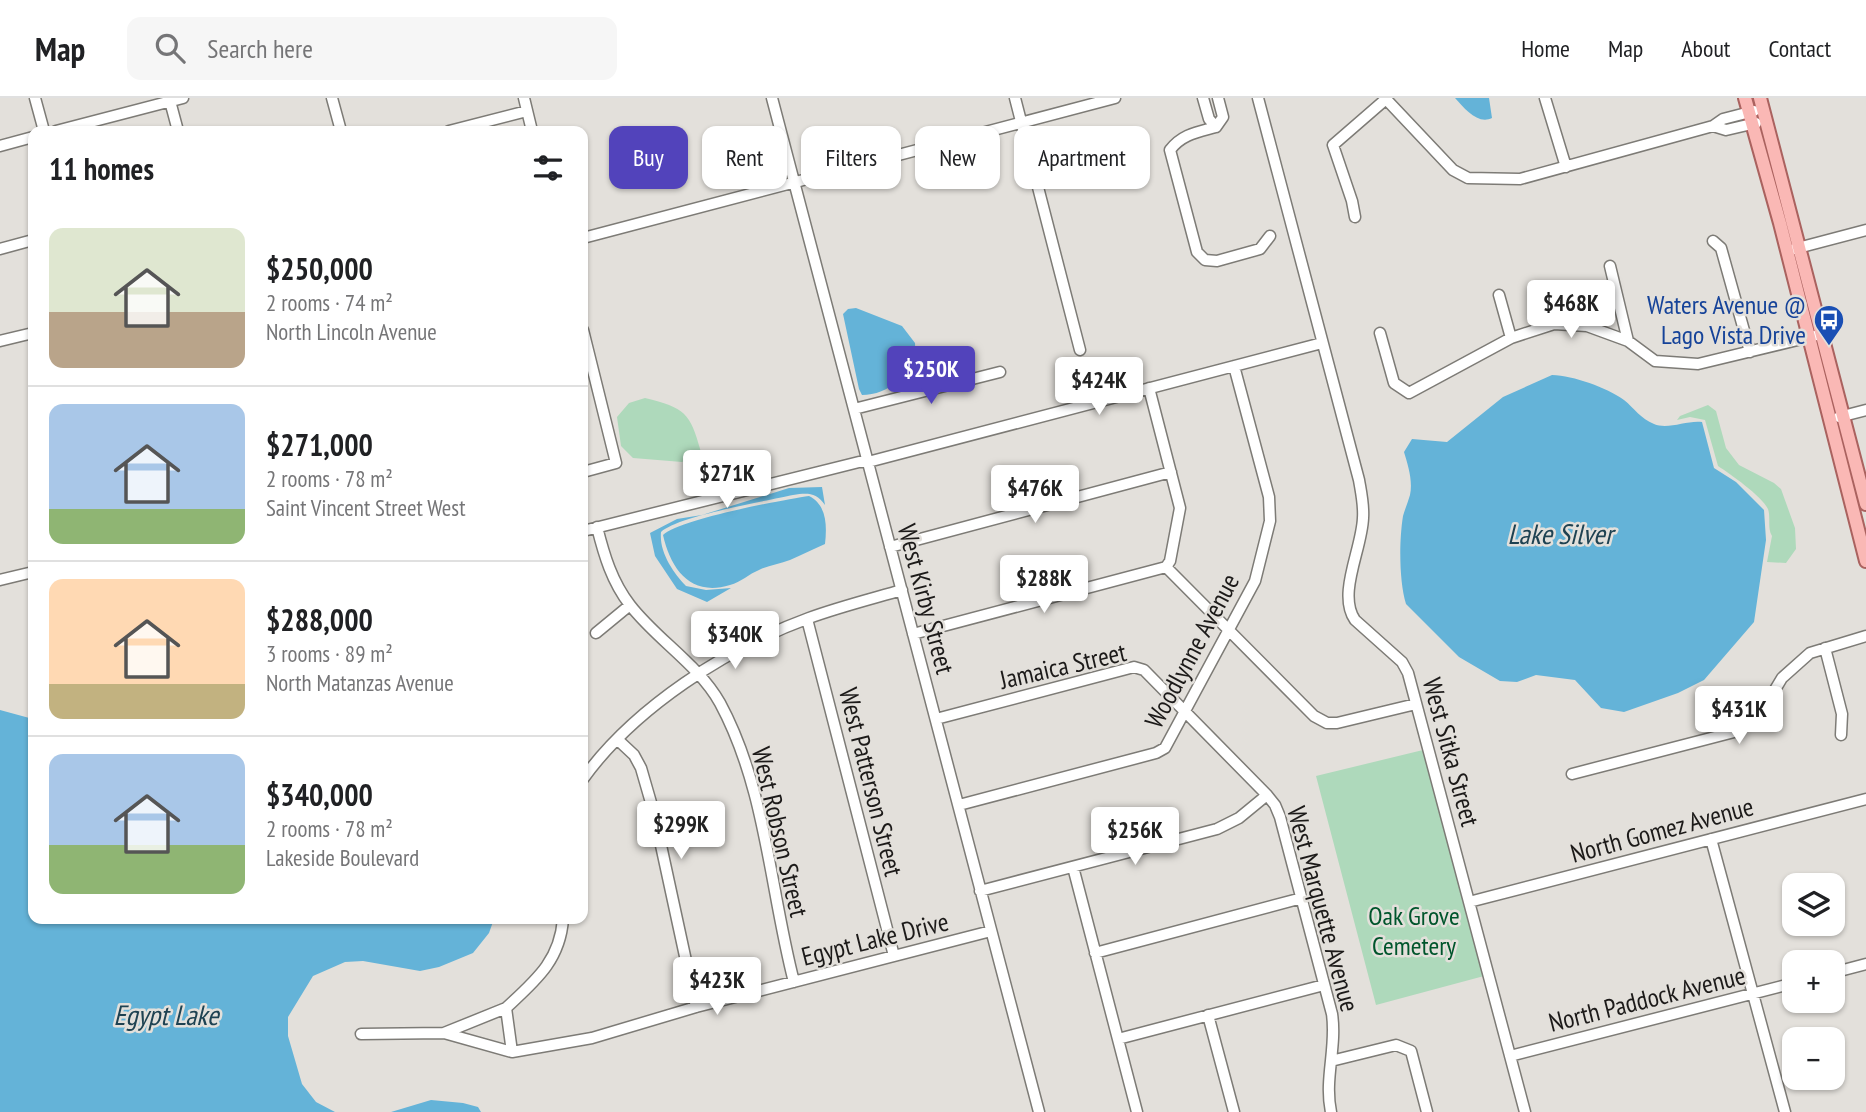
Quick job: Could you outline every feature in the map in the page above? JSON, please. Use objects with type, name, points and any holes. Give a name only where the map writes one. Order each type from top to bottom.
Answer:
[{"type":"main road","points":[[1745,98],[1823,333],[1866,503]]},
{"type":"main road","points":[[1763,109],[1809,337],[1866,561]]},
{"type":"street","points":[[35,98],[43,126]]},
{"type":"street","points":[[75,126],[183,98]]},
{"type":"street","points":[[332,98],[340,126]]},
{"type":"street","points":[[524,98],[531,126]]},
{"type":"street","name":"West Kirby Street","points":[[772,98],[1039,1112]]},
{"type":"street","points":[[1015,98],[1080,350]]},
{"type":"street","points":[[588,237],[1115,98]]},
{"type":"street","points":[[1203,98],[1209,119],[1216,127]]},
{"type":"street","points":[[1218,98],[1223,117],[1216,127],[1186,135],[1170,150],[1197,252],[1205,260],[1217,261],[1260,249],[1270,236]]},
{"type":"street","name":"West Sitka Street","points":[[1258,98],[1363,499],[1363,520],[1349,588],[1350,613],[1402,662],[1416,704],[1525,1112]]},
{"type":"street","points":[[1545,98],[1566,167]]},
{"type":"street","points":[[1355,217],[1353,201],[1333,145],[1385,99],[1453,170],[1468,178],[1520,179],[1713,126],[1723,119],[1750,119],[1763,109]]},
{"type":"street","points":[[170,101],[177,126]]},
{"type":"street","points":[[468,126],[527,111]]},
{"type":"street","points":[[0,146],[28,138]]},
{"type":"street","points":[[1793,249],[1866,230]]},
{"type":"street","points":[[0,249],[28,241]]},
{"type":"street","points":[[1713,241],[1721,248],[1750,352]]},
{"type":"street","points":[[1610,266],[1628,341]]},
{"type":"street","points":[[1499,295],[1511,338]]},
{"type":"street","points":[[1380,333],[1394,383],[1409,393],[1511,338],[1554,324],[1587,326],[1628,341],[1656,361],[1698,364],[1823,333]]},
{"type":"street","points":[[0,341],[28,334]]},
{"type":"street","points":[[588,530],[859,462],[868,462],[1322,343]]},
{"type":"street","points":[[588,351],[616,463],[588,471]]},
{"type":"street","name":"Woodlynne Avenue","points":[[958,805],[1156,753],[1165,748],[1255,581],[1271,509],[1234,366]]},
{"type":"street","points":[[854,409],[999,372]]},
{"type":"street","points":[[588,379],[594,377]]},
{"type":"street","points":[[913,634],[1166,567],[1170,561],[1180,516],[1149,388]]},
{"type":"street","points":[[1829,420],[1866,410]]},
{"type":"street","points":[[890,548],[1171,472]]},
{"type":"street","points":[[1852,507],[1866,503]]},
{"type":"street","name":"West Robson Street","points":[[597,527],[607,567],[630,605],[699,674],[719,701],[730,723],[763,830],[784,944],[794,982]]},
{"type":"street","points":[[1166,567],[1314,716],[1327,723],[1337,723],[1416,704]]},
{"type":"street","points":[[0,580],[28,573]]},
{"type":"street","points":[[588,773],[618,740],[654,707],[699,674],[768,635],[807,619],[902,590]]},
{"type":"street","points":[[596,633],[630,605]]},
{"type":"street","name":"West Patterson Street","points":[[807,619],[894,956]]},
{"type":"street","points":[[1572,774],[1738,731],[1761,713],[1782,678],[1810,653],[1866,636]]},
{"type":"street","points":[[1825,648],[1842,714],[1841,736]]},
{"type":"street","name":"Jamaica Street","points":[[936,719],[1133,667],[1144,670],[1184,711]]},
{"type":"street","name":"West Marquette Avenue","points":[[1184,711],[1267,795],[1280,817],[1334,1030],[1328,1094],[1331,1112]]},
{"type":"street","points":[[618,740],[634,755],[641,768],[651,802],[696,1007]]},
{"type":"street","name":"Egypt Lake Drive","points":[[981,891],[1217,830],[1239,818],[1267,795]]},
{"type":"street","name":"North Gomez Avenue","points":[[1469,902],[1866,800]]},
{"type":"street","points":[[1711,839],[1785,1112]]},
{"type":"street","points":[[1073,867],[1137,1112]]},
{"type":"street","points":[[1096,953],[1302,898]]},
{"type":"street","points":[[512,1052],[506,1008],[545,971],[563,924]]},
{"type":"street","name":"Egypt Lake Drive","points":[[361,1034],[444,1033],[512,1052],[592,1038],[696,1007],[991,931]]},
{"type":"street","points":[[1845,970],[1866,964]]},
{"type":"street","points":[[1118,1038],[1324,985]]},
{"type":"street","name":"North Paddock Avenue","points":[[1510,1056],[1782,986]]},
{"type":"street","name":"Egypt Lake Drive","points":[[444,1033],[506,1008]]},
{"type":"street","points":[[1208,1015],[1234,1112]]},
{"type":"street","points":[[1331,1061],[1396,1045],[1411,1051],[1427,1112]]},
{"type":"green space","points":[[645,398],[669,405],[684,414],[693,428],[701,452],[682,462],[633,458],[621,446],[617,417],[629,403]]},
{"type":"green space","points":[[1708,405],[1716,411],[1726,448],[1739,465],[1781,489],[1795,528],[1796,549],[1786,563],[1767,562],[1772,536],[1768,509],[1753,492],[1718,466],[1705,420],[1690,417],[1677,420],[1680,416]]},
{"type":"green space","name":"Oak Grove Cemetery","points":[[1423,750],[1484,976],[1376,1005],[1316,776]]},
{"type":"water","points":[[1455,98],[1489,98],[1492,118],[1477,118]]},
{"type":"water","points":[[856,308],[902,326],[915,343],[914,354],[906,372],[891,386],[872,394],[862,395],[859,389],[843,314],[848,309]]},
{"type":"water","name":"Lake Silver","points":[[1552,375],[1580,380],[1608,391],[1624,400],[1649,422],[1659,426],[1702,422],[1714,468],[1736,482],[1764,510],[1766,540],[1754,622],[1704,680],[1678,693],[1624,712],[1601,708],[1575,680],[1536,675],[1517,682],[1500,681],[1459,657],[1406,604],[1404,595],[1401,537],[1411,484],[1404,452],[1412,439],[1447,442],[1503,397]]},
{"type":"water","points":[[822,487],[825,505],[811,494],[793,495],[685,520],[661,532],[665,554],[686,586],[706,590],[731,588],[707,602],[677,589],[655,556],[650,533],[677,519],[702,515],[789,488]]},
{"type":"water","points":[[809,496],[822,510],[826,523],[825,544],[790,560],[763,568],[734,584],[716,588],[694,584],[685,578],[671,559],[663,535],[673,529],[732,511]]},
{"type":"water","name":"Egypt Lake","points":[[0,710],[28,718],[28,924],[492,924],[489,933],[473,953],[439,967],[420,971],[363,961],[345,962],[313,976],[288,1017],[288,1036],[302,1084],[316,1102],[335,1112],[0,1112]]},
{"type":"water","points":[[431,1100],[463,1103],[478,1107],[481,1112],[391,1112]]},
{"type":"place","name":"Waters Avenue @ Lago Vista Drive","points":[[1829,347]]}]
